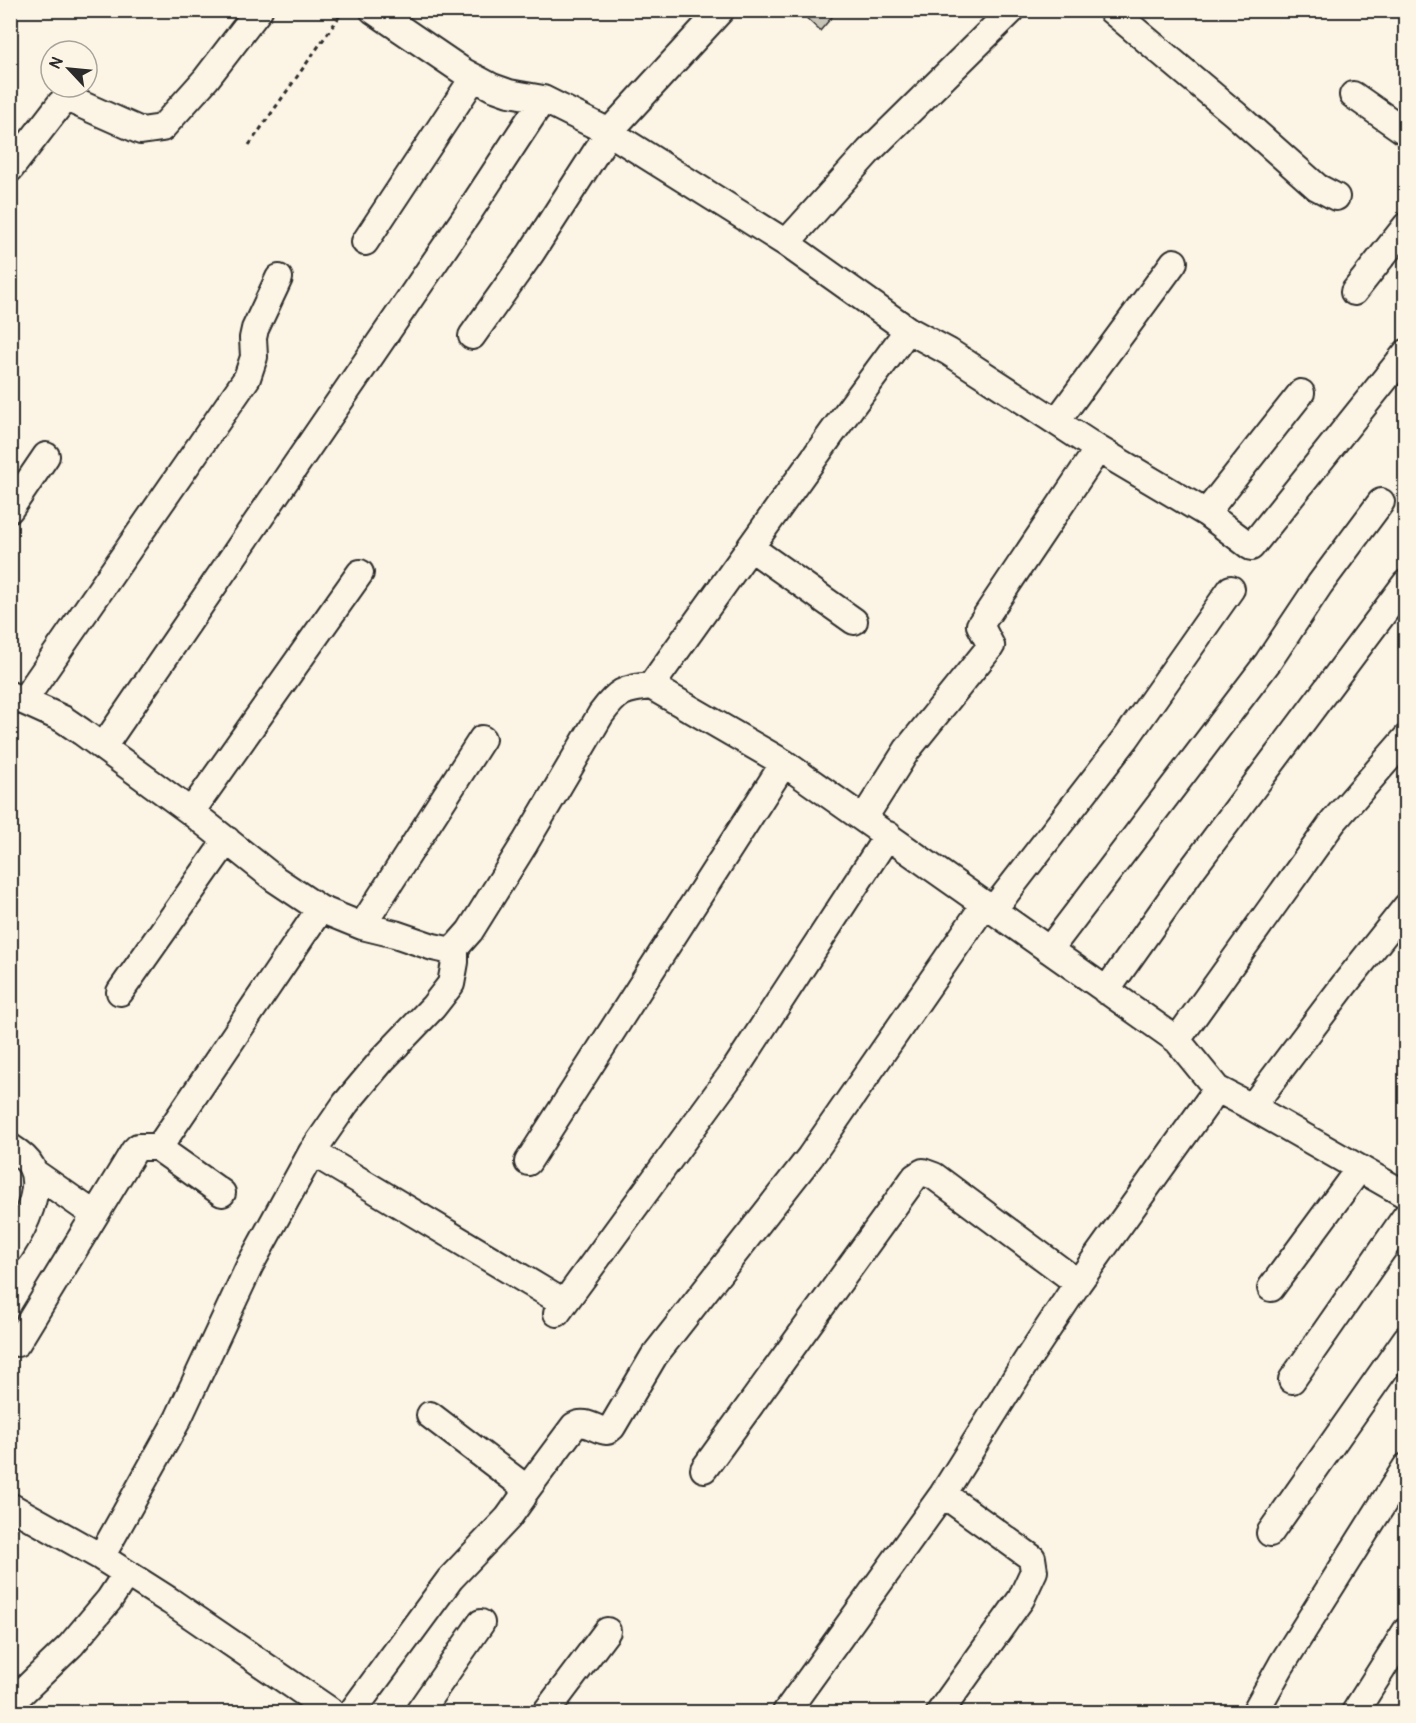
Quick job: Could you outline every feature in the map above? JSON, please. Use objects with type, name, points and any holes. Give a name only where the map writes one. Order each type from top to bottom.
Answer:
[{"type":"street","points":[[10,169],[61,103],[70,100],[141,131],[162,128],[206,78],[259,10]]},
{"type":"street","points":[[373,10],[492,87],[509,93],[543,99],[609,132],[786,243],[908,330],[949,352],[1098,448],[1206,513],[1251,547],[1406,353]]},
{"type":"street","points":[[472,336],[531,253],[609,132],[721,10]]},
{"type":"street","points":[[786,243],[869,151],[1012,10]]},
{"type":"street","points":[[1112,10],[1317,186],[1336,197]]},
{"type":"street","points":[[365,242],[474,77]]},
{"type":"street","points":[[1353,95],[1406,132]]},
{"type":"street","points":[[103,747],[467,215],[543,99]]},
{"type":"street","points":[[1354,292],[1406,226]]},
{"type":"street","points":[[1057,421],[1174,262]]},
{"type":"street","points":[[279,278],[255,328],[254,357],[247,378],[17,698],[63,719],[191,812],[275,879],[320,909],[362,926],[440,949],[454,948],[470,931],[611,700],[621,692],[651,686],[784,763],[888,835],[1176,1040],[1218,1089],[1406,1195]]},
{"type":"street","points":[[651,686],[908,330]]},
{"type":"street","points":[[1206,513],[1300,393]]},
{"type":"street","points":[[864,818],[907,750],[991,646],[980,625],[1098,448]]},
{"type":"street","points":[[10,509],[46,456]]},
{"type":"street","points":[[1049,950],[1268,662],[1320,584],[1381,502]]},
{"type":"street","points":[[750,548],[854,621]]},
{"type":"street","points":[[191,812],[360,573]]},
{"type":"street","points":[[1106,991],[1193,868],[1406,583]]},
{"type":"street","points":[[352,1713],[450,1579],[508,1518],[574,1425],[587,1424],[601,1431],[607,1431],[612,1427],[654,1356],[810,1157],[989,907],[1126,737],[1231,590]]},
{"type":"street","points":[[1176,1040],[1333,822],[1406,738]]},
{"type":"street","points":[[362,926],[482,739]]},
{"type":"street","points":[[528,1162],[784,763]]},
{"type":"street","points":[[312,1152],[561,1308],[736,1068],[888,835]]},
{"type":"street","points":[[120,992],[227,840]]},
{"type":"street","points":[[1252,1107],[1344,985],[1406,908]]},
{"type":"street","points":[[157,1147],[164,1140],[320,909]]},
{"type":"street","points":[[101,1557],[178,1419],[250,1265],[312,1152],[346,1103],[382,1059],[433,1007],[451,984],[456,962],[454,948]]},
{"type":"street","points":[[786,1713],[943,1494],[1029,1356],[1078,1283],[1218,1089]]},
{"type":"street","points":[[10,1147],[30,1162],[35,1173],[32,1203],[10,1249]]},
{"type":"street","points":[[17,1343],[134,1151],[138,1148],[157,1147],[222,1193]]},
{"type":"street","points":[[1271,1288],[1359,1169]]},
{"type":"street","points":[[704,1469],[908,1186],[915,1177],[923,1172],[934,1176],[1078,1283]]},
{"type":"street","points":[[35,1173],[95,1215]]},
{"type":"street","points":[[1292,1380],[1406,1216]]},
{"type":"street","points":[[1270,1533],[1406,1339]]},
{"type":"street","points":[[430,1415],[518,1482],[524,1493]]},
{"type":"street","points":[[1255,1713],[1282,1664],[1406,1467]]},
{"type":"street","points":[[940,1713],[1021,1599],[1034,1571],[1032,1558],[943,1494]]},
{"type":"street","points":[[10,1506],[101,1557],[179,1607],[332,1713]]},
{"type":"street","points":[[10,1704],[71,1645],[109,1600],[126,1574]]},
{"type":"street","points":[[419,1713],[481,1623]]},
{"type":"street","points":[[546,1713],[607,1631]]},
{"type":"street","points":[[1355,1713],[1406,1631]]},
{"type":"path","points":[[249,145],[344,10]]},
{"type":"building","points":[[798,10],[838,10],[820,31]]}]
